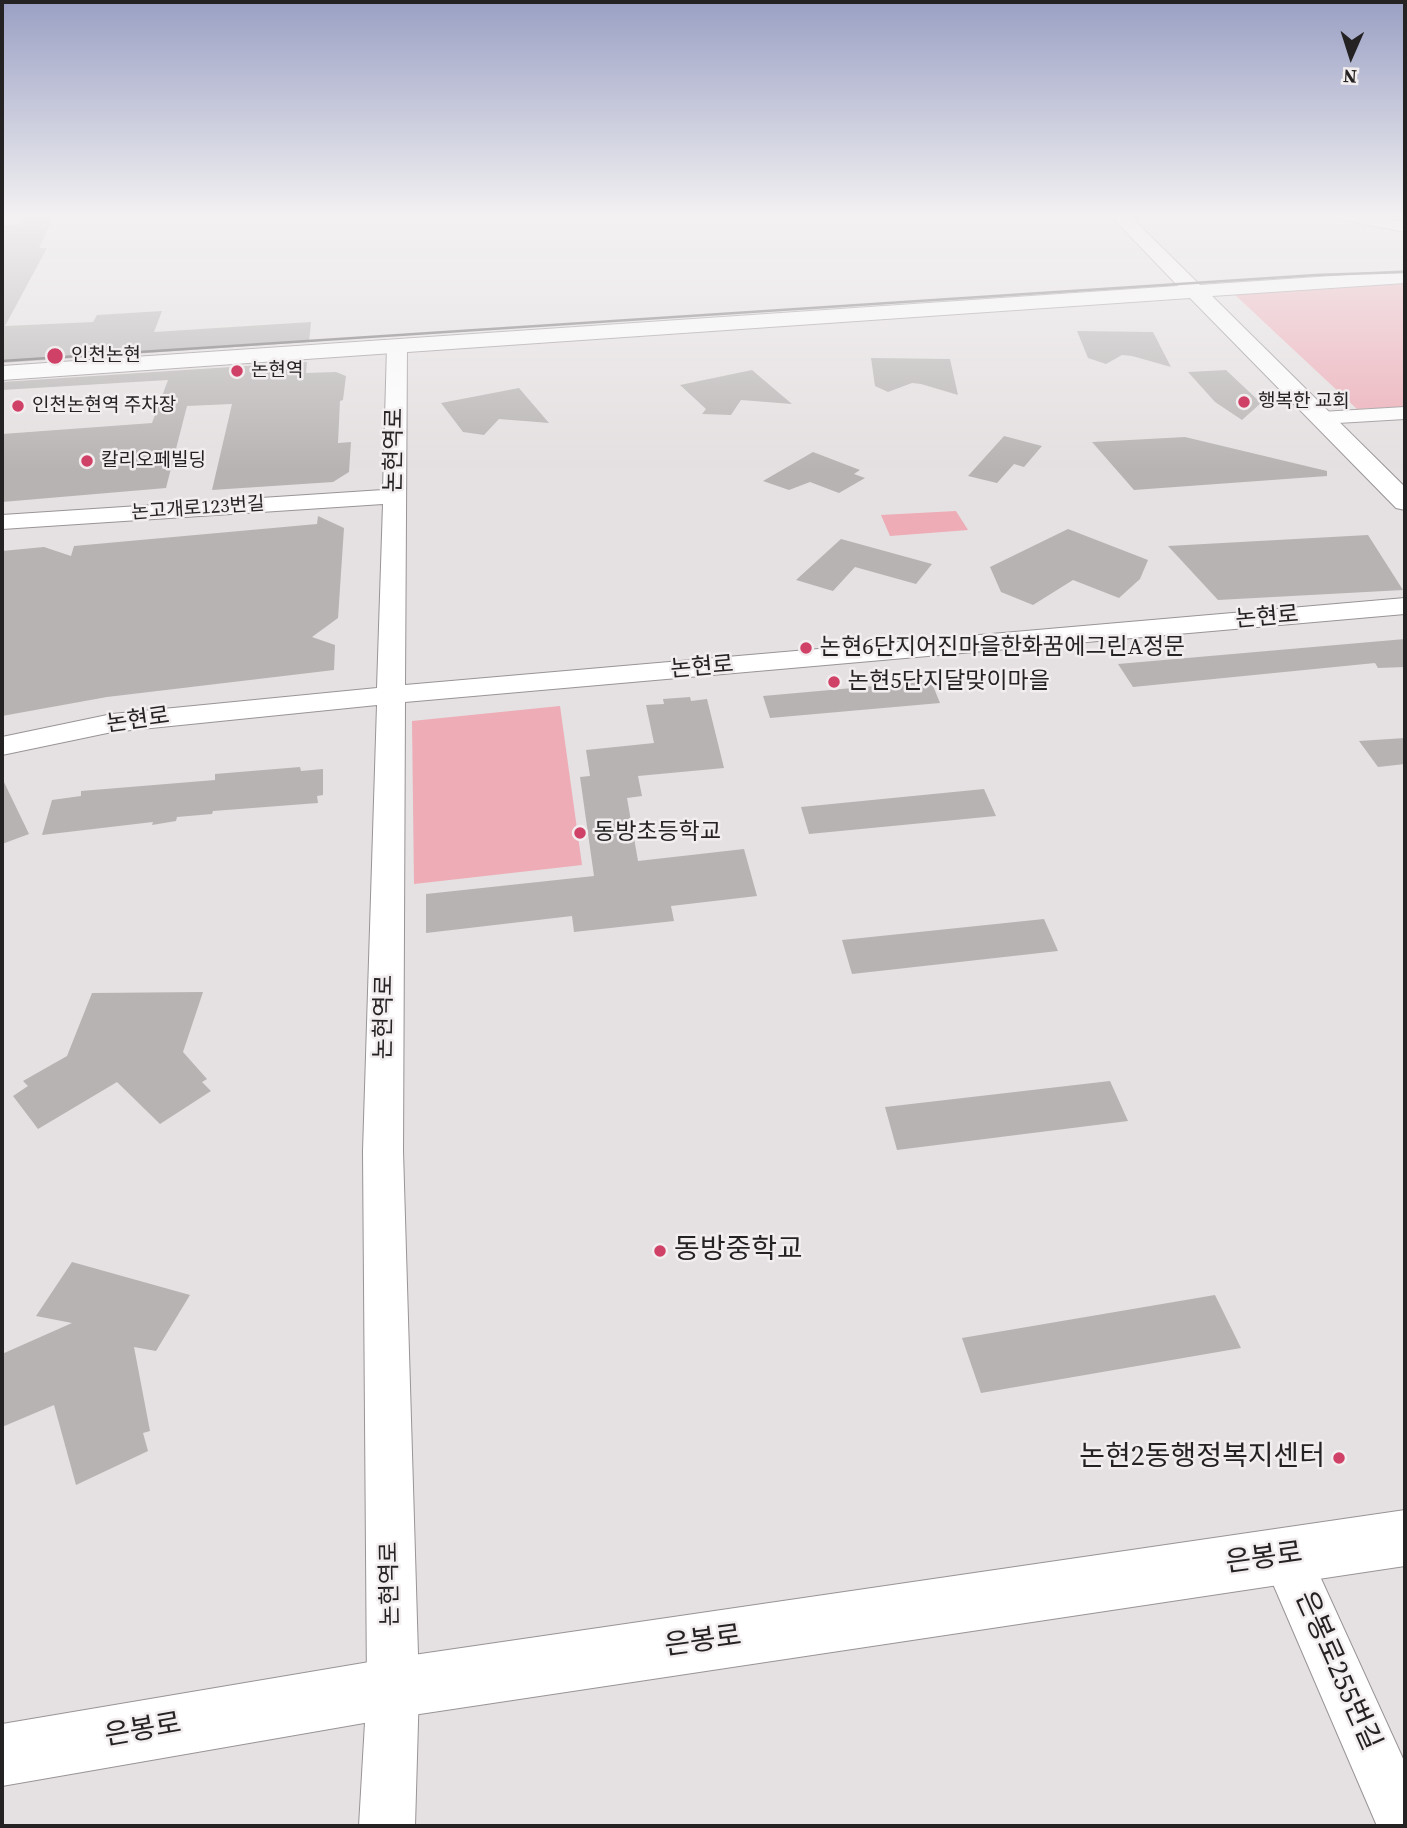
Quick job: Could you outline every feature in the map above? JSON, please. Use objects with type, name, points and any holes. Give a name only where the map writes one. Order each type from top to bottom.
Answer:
[{"type":"main road","points":[[539,315],[789,299]]},
{"type":"main road","points":[[2,373],[1086,299]]},
{"type":"main road","points":[[1201,299],[1405,502]]},
{"type":"main road","name":"은봉로","points":[[2,1755],[393,1688],[1405,1538]]},
{"type":"street","name":"논현역로","points":[[387,1826],[393,1688],[383,1151],[397,346]]},
{"type":"street","points":[[1321,418],[1405,413]]},
{"type":"street","name":"논고개로123번길","points":[[2,522],[394,496]]},
{"type":"street","name":"논현로","points":[[2,746],[112,723],[391,695],[1405,606]]},
{"type":"street","name":"은봉로255번길","points":[[1286,1556],[1405,1824]]},
{"type":"street","points":[[1393,1826],[1405,1824]]},
{"type":"shaded area","points":[[1240,299],[1405,299],[1405,407],[1357,409]]},
{"type":"shaded area","points":[[956,511],[968,530],[890,536],[881,515]]},
{"type":"shaded area","points":[[560,706],[582,865],[414,884],[412,721]]},
{"type":"building","points":[[2,299],[19,299],[5,326],[93,322],[97,315],[162,311],[154,332],[311,322],[309,342],[2,363]]},
{"type":"building","points":[[1077,331],[1153,332],[1171,367],[1132,356],[1122,355],[1106,364],[1088,358]]},
{"type":"building","points":[[871,358],[950,359],[958,395],[912,383],[888,392],[875,386]]},
{"type":"building","points":[[307,362],[306,373],[336,372],[346,376],[343,400],[340,401],[338,443],[351,442],[349,472],[333,482],[212,490],[232,404],[187,406],[166,488],[2,502],[2,434],[152,423],[168,380],[2,390],[2,382]]},
{"type":"building","points":[[752,370],[792,404],[741,400],[731,415],[702,414],[706,409],[680,385]]},
{"type":"building","points":[[1226,370],[1261,403],[1242,420],[1215,402],[1188,372]]},
{"type":"building","points":[[519,388],[549,423],[499,419],[484,435],[463,432],[441,403]]},
{"type":"building","points":[[1004,436],[1042,446],[1024,467],[1014,464],[997,483],[968,476]]},
{"type":"building","points":[[1185,437],[1327,471],[1327,476],[1134,490],[1092,442]]},
{"type":"building","points":[[813,452],[860,470],[854,474],[865,478],[839,493],[810,482],[789,490],[763,481]]},
{"type":"building","points":[[318,516],[344,528],[338,618],[312,637],[335,645],[334,670],[107,697],[2,716],[2,551],[44,547],[71,556],[74,546],[317,524]]},
{"type":"building","points":[[1068,529],[1148,560],[1140,579],[1119,598],[1073,580],[1033,605],[1001,592],[990,567]]},
{"type":"building","points":[[1368,535],[1403,590],[1218,600],[1168,546]]},
{"type":"building","points":[[841,539],[932,564],[916,584],[855,567],[833,591],[796,580]]},
{"type":"building","points":[[1405,639],[1405,667],[1378,668],[1375,663],[1133,687],[1118,664]]},
{"type":"building","points":[[931,681],[940,703],[770,718],[763,696]]},
{"type":"building","points":[[690,697],[691,701],[707,699],[724,768],[638,776],[642,796],[627,798],[638,861],[744,849],[757,896],[671,906],[674,921],[574,932],[572,916],[426,933],[426,894],[594,876],[580,777],[590,776],[586,750],[654,743],[646,705],[664,704],[663,699]]},
{"type":"building","points":[[1405,738],[1405,764],[1378,767],[1359,741]]},
{"type":"building","points":[[300,767],[301,771],[323,769],[323,795],[317,796],[318,803],[213,811],[212,814],[177,817],[176,821],[152,825],[153,822],[42,835],[52,800],[81,796],[81,791],[215,780],[215,774]]},
{"type":"building","points":[[2,778],[29,834],[2,844]]},
{"type":"building","points":[[984,789],[996,816],[809,834],[801,807]]},
{"type":"building","points":[[1044,919],[1058,951],[852,974],[842,940]]},
{"type":"building","points":[[203,992],[183,1052],[207,1079],[202,1082],[211,1091],[160,1124],[117,1082],[38,1129],[13,1096],[28,1086],[23,1081],[67,1056],[92,993]]},
{"type":"building","points":[[1110,1081],[1128,1121],[897,1150],[885,1107]]},
{"type":"building","points":[[72,1262],[190,1295],[156,1351],[134,1347],[150,1431],[143,1433],[148,1451],[76,1485],[54,1405],[2,1427],[2,1354],[72,1323],[36,1316]]},
{"type":"building","points":[[1215,1295],[1241,1348],[981,1393],[962,1338]]},
{"type":"railway","points":[[2,361],[945,299]]},
{"type":"place","name":"인천논현","points":[[55,356]]},
{"type":"place","name":"논현역","points":[[237,371]]},
{"type":"place","name":"행복한 교회","points":[[1244,402]]},
{"type":"place","name":"인천논현역 주차장","points":[[18,406]]},
{"type":"place","name":"칼리오페빌딩","points":[[87,461]]},
{"type":"place","name":"논현6단지어진마을한화꿈에그린A정문","points":[[806,648]]},
{"type":"place","name":"논현5단지달맞이마을","points":[[834,682]]},
{"type":"place","name":"동방초등학교","points":[[580,833]]},
{"type":"place","name":"동방중학교","points":[[660,1251]]},
{"type":"place","name":"논현2동행정복지센터","points":[[1339,1458]]}]
